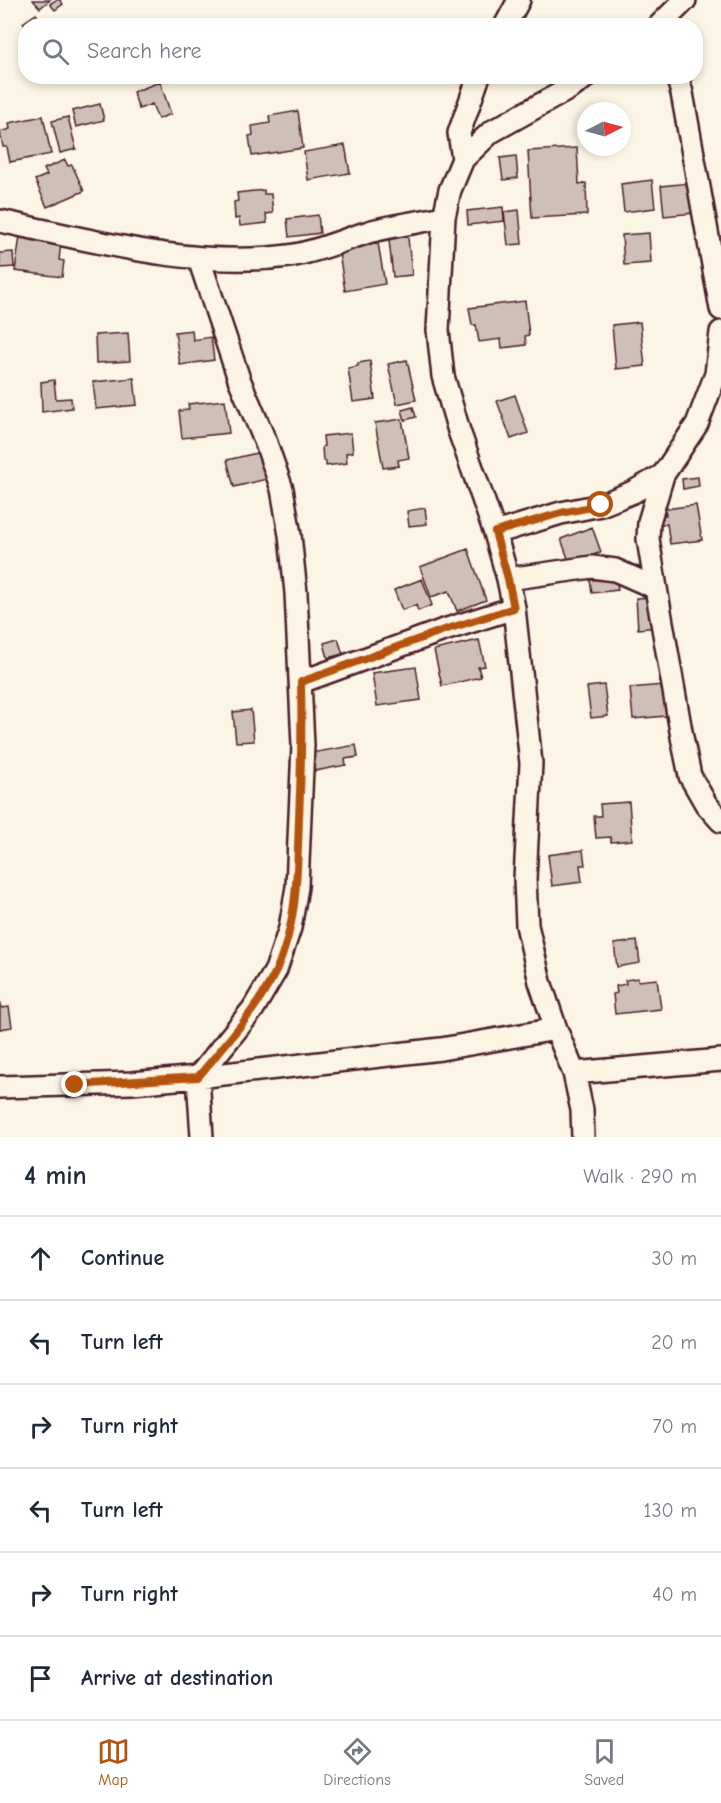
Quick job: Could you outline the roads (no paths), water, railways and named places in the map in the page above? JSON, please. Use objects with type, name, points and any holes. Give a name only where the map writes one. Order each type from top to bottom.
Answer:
[{"type":"street","points":[[509,18],[519,0]]},
{"type":"street","points":[[668,18],[685,0]]},
{"type":"street","points":[[463,159],[459,133],[476,84]]},
{"type":"street","points":[[576,84],[491,132],[463,159],[450,190],[444,218],[438,330],[443,376],[459,431],[495,532],[514,608],[531,763],[525,879],[527,925],[540,982],[574,1072],[582,1110],[583,1137]]},
{"type":"street","points":[[679,84],[721,309]]},
{"type":"street","points":[[0,221],[199,259],[290,256],[374,231],[444,218]]},
{"type":"street","points":[[199,259],[239,379],[266,443],[282,489],[293,570],[303,745],[297,886],[290,928],[276,970],[253,1009],[198,1077],[202,1137]]},
{"type":"street","points":[[721,332],[716,374],[697,424],[663,475],[649,522],[648,539],[690,776],[706,804],[721,822]]},
{"type":"street","points":[[495,532],[561,513],[601,505],[633,492],[663,475]]},
{"type":"street","points":[[508,579],[592,567],[615,570],[656,588]]},
{"type":"street","points":[[301,682],[441,631],[514,608]]},
{"type":"street","points":[[0,1087],[132,1083],[198,1077],[441,1049],[556,1029]]},
{"type":"street","points":[[574,1072],[721,1060]]}]
